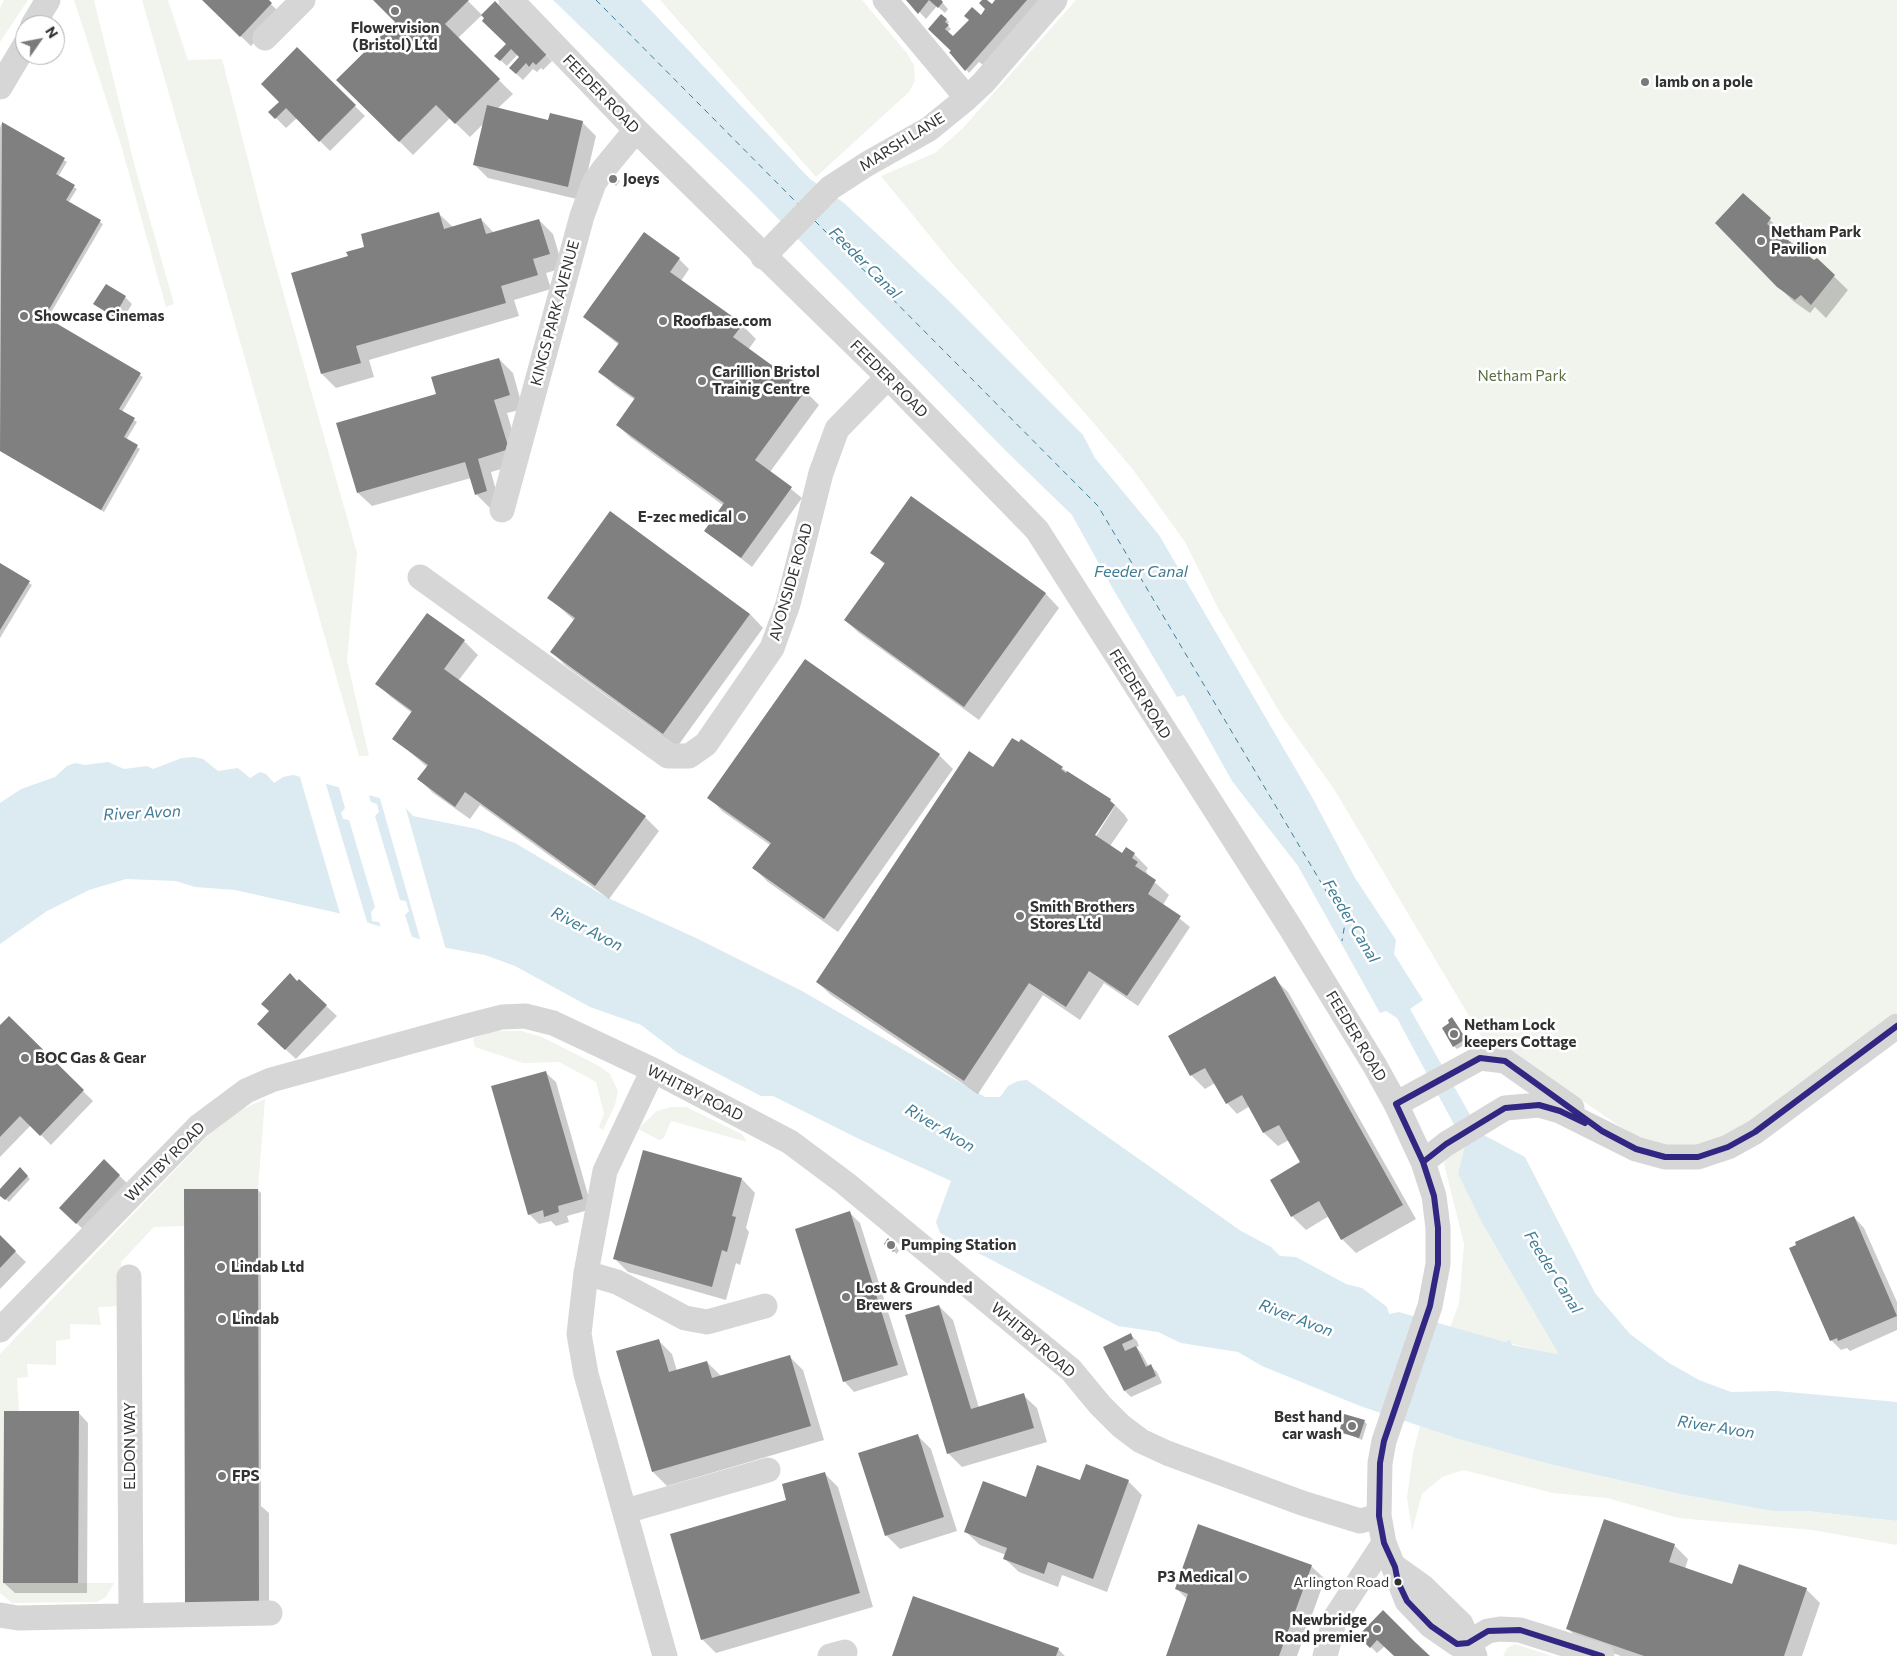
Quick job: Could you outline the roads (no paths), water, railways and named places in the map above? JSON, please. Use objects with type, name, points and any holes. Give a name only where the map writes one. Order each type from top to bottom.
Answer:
[{"type":"street","points":[[39,15],[48,0]]},
{"type":"street","points":[[264,38],[303,0]]},
{"type":"street","name":"FEEDER ROAD","points":[[511,0],[636,130],[888,377],[1037,530],[1290,927],[1396,1104],[1423,1162],[1434,1196],[1438,1228],[1438,1264],[1430,1306],[1390,1424],[1380,1463],[1379,1516],[1384,1543],[1395,1567],[1423,1587],[1461,1624],[1472,1649]]},
{"type":"street","points":[[885,0],[967,98]]},
{"type":"street","name":"MARSH LANE","points":[[764,257],[789,228],[830,188],[867,164],[929,129],[984,83],[1055,0]]},
{"type":"street","points":[[0,88],[15,62]]},
{"type":"street","name":"KINGS PARK AVENUE","points":[[502,510],[582,216],[599,176],[636,130]]},
{"type":"street","name":"AVONSIDE ROAD","points":[[420,576],[668,756],[689,756],[706,744],[772,648],[788,604],[821,473],[837,429],[888,377]]},
{"type":"street","name":"WHITBY ROAD","points":[[0,1330],[199,1126],[246,1091],[271,1080],[502,1016],[525,1016],[553,1023],[653,1070],[790,1142],[845,1183],[1071,1370],[1100,1405],[1141,1441],[1166,1454],[1302,1503],[1360,1521],[1379,1516]]},
{"type":"street","points":[[1423,1162],[1446,1144],[1506,1108],[1539,1105],[1560,1111],[1636,1149],[1665,1157],[1698,1157],[1728,1147],[1755,1132],[1897,1026]]},
{"type":"street","points":[[1396,1104],[1480,1058],[1505,1061],[1531,1078],[1602,1132]]},
{"type":"street","points":[[653,1070],[605,1171],[586,1273],[579,1334],[586,1374],[665,1656]]},
{"type":"street","points":[[586,1273],[617,1282],[684,1318],[707,1322],[765,1306]]},
{"type":"street","name":"ELDON WAY","points":[[129,1277],[131,1614]]},
{"type":"street","points":[[626,1512],[768,1470]]},
{"type":"street","points":[[1325,1656],[1335,1618],[1384,1543]]},
{"type":"street","points":[[0,1615],[18,1618],[270,1612]]},
{"type":"street","points":[[1472,1649],[1488,1631],[1500,1629],[1520,1630],[1602,1656]]},
{"type":"water","points":[[553,0],[641,0],[810,179],[844,203],[948,300],[1083,435],[1095,458],[1159,535],[1312,797],[1355,878],[1396,940],[1394,954],[1423,1000],[1410,1009],[1477,1127],[1482,1134],[1525,1157],[1595,1293],[1630,1334],[1669,1363],[1699,1380],[1731,1392],[1777,1391],[1897,1402],[1897,1521],[1807,1511],[1772,1511],[1680,1494],[1549,1464],[1459,1439],[1360,1406],[1262,1366],[1238,1352],[1181,1343],[1158,1332],[1118,1326],[940,1233],[936,1222],[951,1181],[859,1139],[773,1096],[761,1096],[678,1053],[641,1025],[590,1007],[515,966],[485,955],[447,948],[338,913],[235,890],[195,887],[176,881],[126,879],[89,890],[47,911],[0,944],[0,803],[21,789],[55,777],[67,766],[75,763],[85,765],[108,762],[124,769],[147,766],[153,769],[182,758],[194,757],[203,759],[218,771],[238,768],[250,778],[260,772],[266,774],[274,783],[283,777],[293,775],[402,804],[413,816],[477,829],[515,843],[606,897],[696,938],[802,991],[985,1097],[1000,1097],[1008,1086],[1018,1081],[1027,1080],[1241,1231],[1271,1247],[1280,1256],[1296,1257],[1346,1284],[1362,1288],[1387,1307],[1389,1314],[1399,1312],[1505,1342],[1510,1340],[1512,1345],[1558,1353],[1482,1223],[1458,1174],[1465,1145],[1397,1018],[1386,1011],[1380,1013],[1298,866],[1232,781],[1184,695],[1177,697],[1072,515],[1006,451],[751,191]]},
{"type":"place","name":"Flowervision (Bristol) Ltd","points":[[395,11]]},
{"type":"place","name":"lamb on a pole","points":[[1645,82]]},
{"type":"place","name":"Joeys","points":[[613,179]]},
{"type":"place","name":"Netham Park Pavilion","points":[[1761,241]]},
{"type":"place","name":"Showcase Cinemas","points":[[24,316]]},
{"type":"place","name":"Roofbase.com","points":[[663,321]]},
{"type":"place","name":"Carillion Bristol Trainig Centre","points":[[702,381]]},
{"type":"place","name":"E-zec medical","points":[[742,517]]},
{"type":"place","name":"Smith Brothers Stores Ltd","points":[[1020,916]]},
{"type":"place","name":"Netham Lock keepers Cottage","points":[[1454,1034]]},
{"type":"place","name":"BOC Gas & Gear","points":[[25,1058]]},
{"type":"place","name":"Pumping Station","points":[[891,1245]]},
{"type":"place","name":"Lindab Ltd","points":[[221,1267]]},
{"type":"place","name":"Lost & Grounded Brewers","points":[[846,1297]]},
{"type":"place","name":"Lindab","points":[[222,1319]]},
{"type":"place","name":"Best hand car wash","points":[[1352,1426]]},
{"type":"place","name":"FPS","points":[[222,1476]]},
{"type":"place","name":"P3 Medical","points":[[1243,1577]]},
{"type":"place","name":"Arlington Road","points":[[1398,1582]]},
{"type":"place","name":"Newbridge Road premier","points":[[1377,1629]]},
{"type":"water label","name":"Feeder Canal","points":[[865,263]]},
{"type":"water label","name":"Feeder Canal","points":[[1141,572]]},
{"type":"water label","name":"River Avon","points":[[142,813]]},
{"type":"water label","name":"Feeder Canal","points":[[1351,921]]},
{"type":"water label","name":"River Avon","points":[[587,929]]},
{"type":"water label","name":"River Avon","points":[[940,1128]]},
{"type":"water label","name":"Feeder Canal","points":[[1553,1272]]},
{"type":"water label","name":"River Avon","points":[[1296,1318]]},
{"type":"water label","name":"River Avon","points":[[1716,1427]]},
{"type":"park label","name":"Netham Park","points":[[1522,376]]}]
